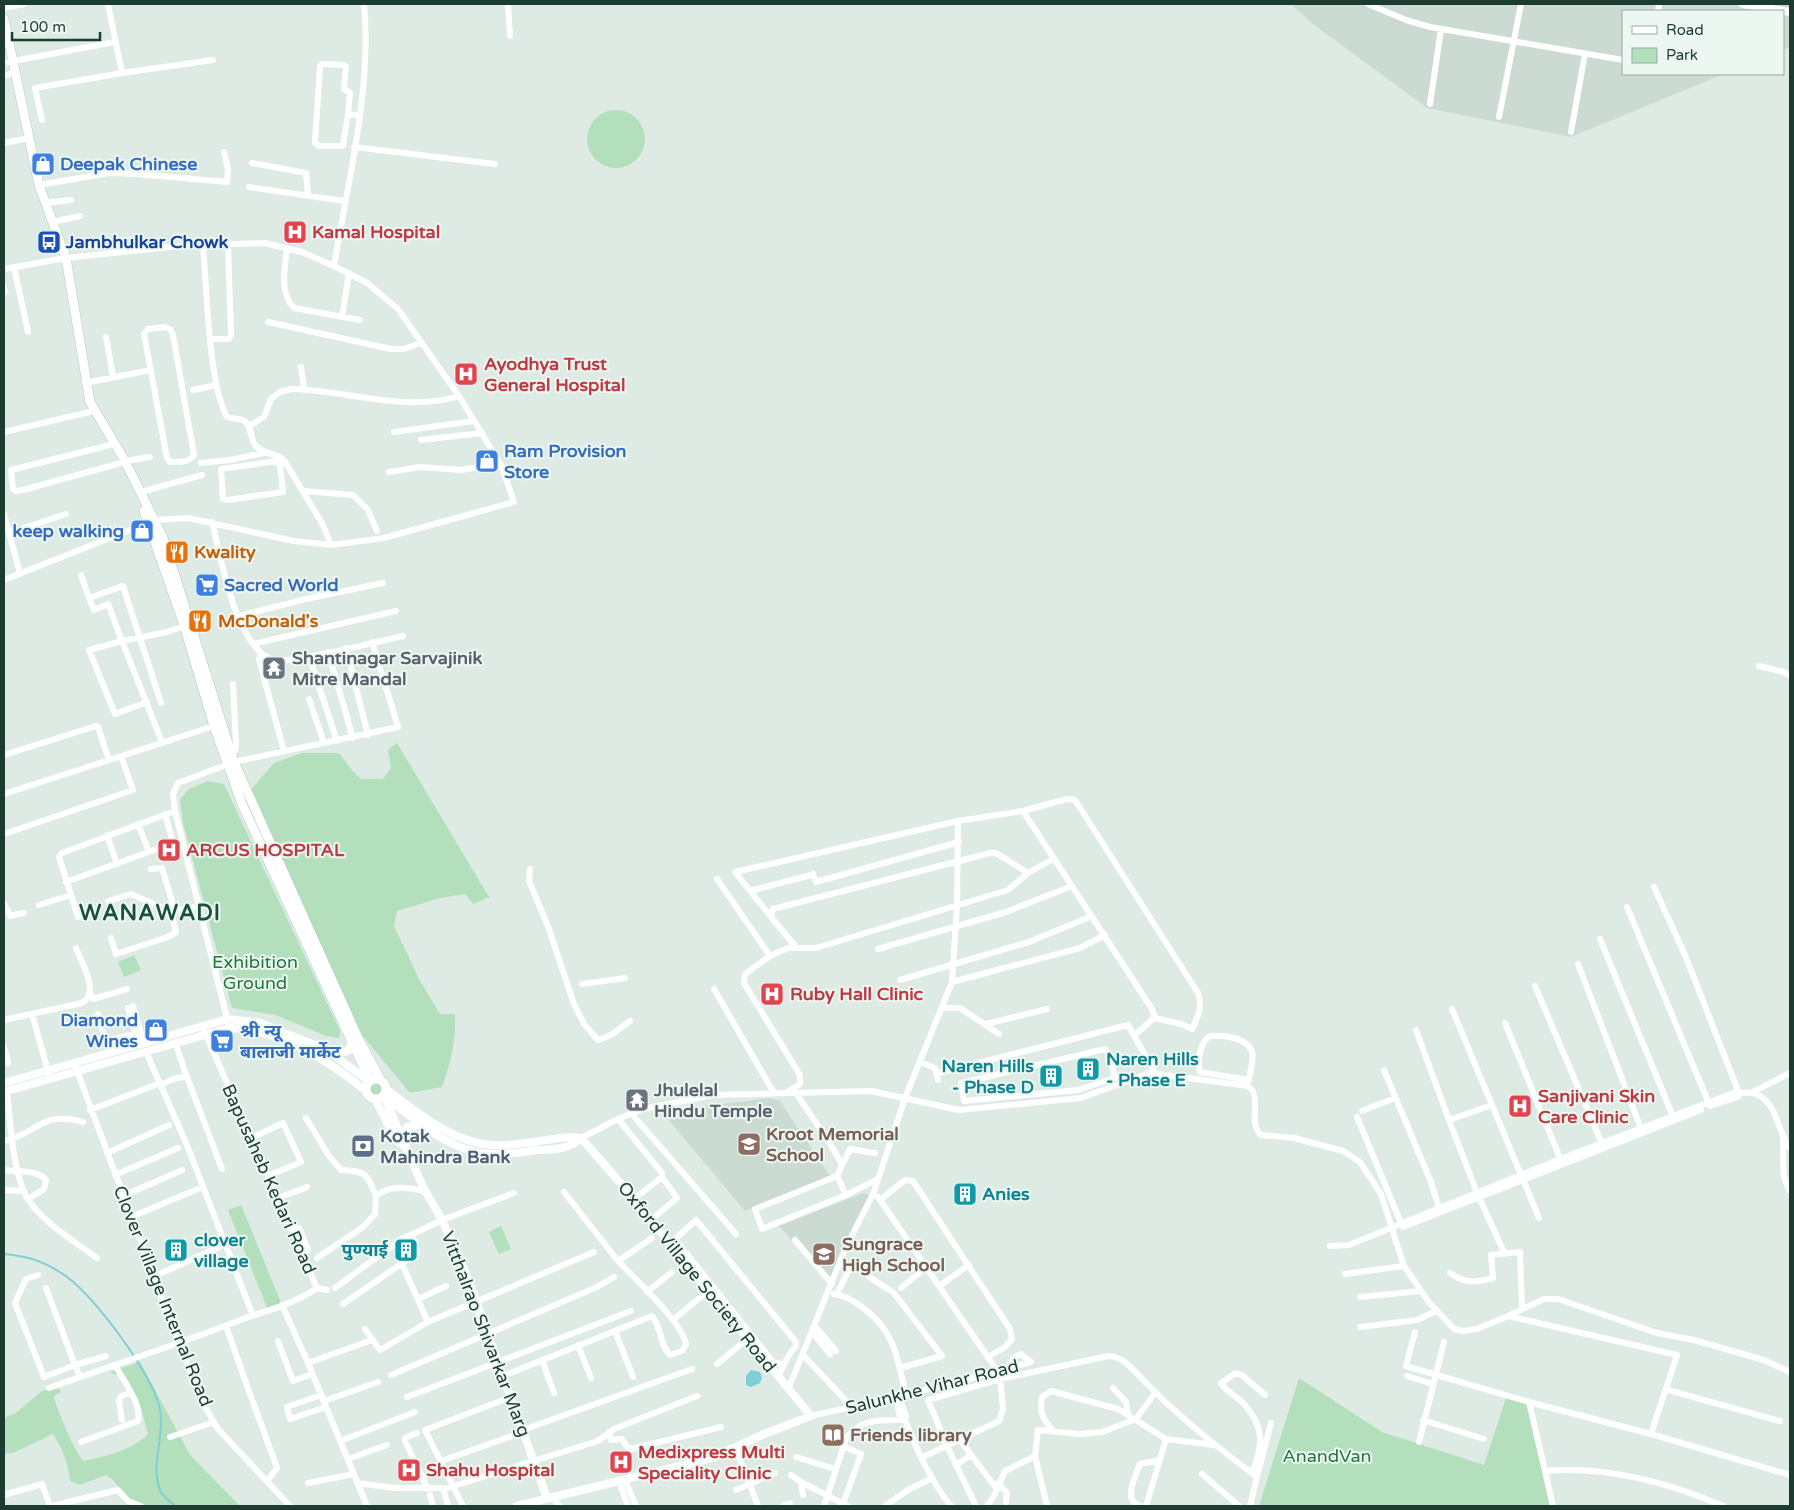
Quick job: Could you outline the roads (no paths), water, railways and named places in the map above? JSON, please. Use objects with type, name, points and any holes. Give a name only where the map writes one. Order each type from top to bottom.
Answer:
[{"type":"main road","points":[[4,19],[10,62],[39,185],[64,259],[85,383],[90,402],[141,492],[188,624],[217,725],[242,804],[370,1081],[366,1091],[369,1097],[375,1100],[386,1093],[385,1084],[380,1079],[358,1038],[230,763],[230,752],[217,725]]},
{"type":"main road","points":[[4,45],[10,62],[7,75],[40,203],[64,259],[80,386],[90,412],[123,462],[152,521]]},
{"type":"main road","points":[[370,1081],[380,1079]]},
{"type":"street","points":[[4,8],[24,4]]},
{"type":"street","points":[[108,4],[122,73]]},
{"type":"street","points":[[334,266],[359,115],[366,56],[364,4]]},
{"type":"street","points":[[508,4],[510,36]]},
{"type":"street","points":[[1368,4],[1406,20],[1441,29],[1622,60]]},
{"type":"street","points":[[1499,117],[1521,4]]},
{"type":"street","points":[[1743,4],[1778,10]]},
{"type":"street","points":[[1430,104],[1441,29]]},
{"type":"street","points":[[10,62],[115,42]]},
{"type":"street","points":[[1571,132],[1585,54]]},
{"type":"street","points":[[42,120],[35,88],[213,60]]},
{"type":"street","points":[[322,64],[344,65],[346,67],[344,89],[350,93],[348,114],[343,146],[319,146],[315,143],[322,64]]},
{"type":"street","points":[[348,114],[359,115]]},
{"type":"street","points":[[4,143],[24,139]]},
{"type":"street","points":[[354,147],[495,164]]},
{"type":"street","points":[[39,185],[108,174],[137,174],[227,182],[228,169],[224,152]]},
{"type":"street","points":[[252,163],[306,174],[308,195]]},
{"type":"street","points":[[250,187],[344,201]]},
{"type":"street","points":[[45,203],[71,200]]},
{"type":"street","points":[[52,222],[80,216]]},
{"type":"street","points":[[4,269],[64,259],[179,246],[265,243],[302,252],[334,266],[368,283],[398,309],[420,343],[459,396],[482,433],[500,464],[514,502],[384,538],[331,545],[294,541],[188,518],[152,521],[4,580]]},
{"type":"street","points":[[211,340],[229,339],[231,335],[228,245]]},
{"type":"street","points":[[204,246],[216,385],[228,417],[244,420],[249,426],[254,445],[264,453]]},
{"type":"street","points":[[287,248],[284,290],[288,303],[294,308],[360,320]]},
{"type":"street","points":[[14,267],[28,332]]},
{"type":"street","points":[[342,317],[349,273]]},
{"type":"street","points":[[268,322],[391,349],[404,350],[420,343]]},
{"type":"street","points":[[164,327],[170,329],[173,335],[194,455],[188,460],[168,461],[151,370],[146,331],[164,327]]},
{"type":"street","points":[[106,337],[113,377]]},
{"type":"street","points":[[301,367],[304,389]]},
{"type":"street","points":[[85,383],[151,370]]},
{"type":"street","points":[[193,390],[216,385]]},
{"type":"street","points":[[249,426],[264,417],[270,399],[280,392],[291,389],[404,401],[431,401],[459,396]]},
{"type":"street","points":[[4,432],[90,412]]},
{"type":"street","points":[[394,432],[474,421]]},
{"type":"street","points":[[421,440],[482,433]]},
{"type":"street","points":[[110,445],[10,470],[13,490],[23,490],[123,462],[150,457]]},
{"type":"street","points":[[201,463],[264,453],[279,456],[284,460],[323,525],[331,545]]},
{"type":"street","points":[[276,462],[280,464],[282,473],[284,490],[281,493],[223,499],[221,469],[284,460]]},
{"type":"street","points":[[389,472],[420,468],[460,470],[500,464]]},
{"type":"street","points":[[141,492],[202,475]]},
{"type":"street","points":[[303,491],[353,495],[368,510],[377,531]]},
{"type":"street","points":[[4,514],[20,573]]},
{"type":"street","points":[[9,533],[66,514]]},
{"type":"street","points":[[212,522],[238,616],[253,644],[268,658],[280,661],[403,636]]},
{"type":"street","points":[[81,575],[94,610],[108,604],[162,742]]},
{"type":"street","points":[[238,616],[383,583]]},
{"type":"street","points":[[89,598],[123,586],[161,703]]},
{"type":"street","points":[[253,644],[396,611]]},
{"type":"street","points":[[147,702],[114,714],[89,650],[138,637],[167,632],[188,624]]},
{"type":"street","points":[[229,1028],[175,811],[173,794],[178,783],[230,763],[368,735],[398,727],[372,642]]},
{"type":"street","points":[[346,648],[368,735]]},
{"type":"street","points":[[328,652],[353,738]]},
{"type":"street","points":[[261,653],[260,660],[284,751]]},
{"type":"street","points":[[309,656],[337,741]]},
{"type":"street","points":[[1760,666],[1784,672],[1790,676]]},
{"type":"street","points":[[230,752],[234,751],[236,744],[233,684]]},
{"type":"street","points":[[309,699],[324,743]]},
{"type":"street","points":[[4,794],[217,725]]},
{"type":"street","points":[[4,754],[96,726],[98,727],[109,760]]},
{"type":"street","points":[[4,834],[133,790],[121,756]]},
{"type":"street","points":[[796,947],[735,872],[958,821],[1023,811],[1067,799],[1075,800],[1198,993],[1201,1002],[1200,1012],[1192,1029],[1181,1024],[1154,1018]]},
{"type":"street","points":[[78,917],[59,857],[62,853],[175,811]]},
{"type":"street","points":[[1023,811],[1152,1008],[1154,1018]]},
{"type":"street","points":[[66,882],[173,843],[164,814]]},
{"type":"street","points":[[788,1390],[845,1249],[874,1192],[905,1098],[952,982],[954,926],[958,905],[958,821]]},
{"type":"street","points":[[138,824],[149,852]]},
{"type":"street","points":[[107,835],[117,864]]},
{"type":"street","points":[[750,891],[813,874],[816,882],[958,842]]},
{"type":"street","points":[[771,917],[773,909],[994,853],[1028,873]]},
{"type":"street","points":[[786,1093],[800,1084],[800,1075],[744,983],[745,974],[770,956],[788,948],[816,948],[1008,890],[1028,873],[1053,859]]},
{"type":"street","points":[[111,938],[116,954],[168,937],[176,932],[162,868],[151,869]]},
{"type":"street","points":[[530,868],[529,881],[548,926],[574,1004],[584,1024],[598,1040],[611,1035],[630,1021]]},
{"type":"street","points":[[717,878],[770,956]]},
{"type":"street","points":[[878,949],[1036,902],[1072,886]]},
{"type":"street","points":[[1654,886],[1685,955],[1740,1093]]},
{"type":"street","points":[[108,901],[131,894],[173,912],[198,906]]},
{"type":"street","points":[[40,905],[71,895]]},
{"type":"street","points":[[4,903],[10,916],[24,914]]},
{"type":"street","points":[[1627,907],[1709,1104]]},
{"type":"street","points":[[900,980],[1029,942],[1092,916]]},
{"type":"street","points":[[952,982],[1080,948],[1105,935]]},
{"type":"street","points":[[1600,940],[1674,1118]]},
{"type":"street","points":[[76,948],[93,999],[127,989]]},
{"type":"street","points":[[1578,964],[1642,1130]]},
{"type":"street","points":[[582,984],[625,978]]},
{"type":"street","points":[[1536,986],[1603,1146]]},
{"type":"street","points":[[714,989],[774,1093]]},
{"type":"street","points":[[4,1020],[82,1003],[88,1000],[91,994]]},
{"type":"street","points":[[131,1007],[142,1044],[135,1034],[131,1007]]},
{"type":"street","points":[[942,1008],[960,1008],[998,1034]]},
{"type":"street","points":[[986,1024],[1047,1009]]},
{"type":"street","points":[[1452,1009],[1539,1218]]},
{"type":"street","points":[[32,1014],[50,1079]]},
{"type":"street","points":[[98,1014],[105,1040],[135,1034]]},
{"type":"street","points":[[4,1083],[228,1018],[260,1022],[293,1034],[324,1049],[370,1081]]},
{"type":"street","points":[[1134,1036],[1154,1018]]},
{"type":"street","points":[[1505,1023],[1562,1162]]},
{"type":"street","name":"Bapusaheb Kedari Road","points":[[50,1388],[253,1316],[308,1294],[317,1288],[202,1026]]},
{"type":"street","points":[[920,1062],[933,1066],[938,1076],[1128,1026],[1156,1074]]},
{"type":"street","points":[[96,1258],[52,1225],[28,1199],[18,1171],[5,1092],[229,1028],[258,1032],[290,1043],[341,1070],[366,1091]]},
{"type":"street","points":[[1416,1030],[1478,1195],[1503,1250]]},
{"type":"street","points":[[386,1093],[423,1125],[455,1145],[472,1152],[491,1154],[566,1148],[581,1138],[631,1113],[698,1097],[774,1093],[871,1092],[959,1110],[1081,1098],[1143,1074],[1232,1081],[1249,1080],[1252,1056],[1249,1048],[1246,1044],[1232,1037],[1215,1036],[1205,1039],[1199,1056],[1200,1072],[1232,1081],[1252,1089],[1256,1124],[1261,1135],[1294,1138],[1343,1151],[1360,1162],[1381,1194],[1404,1266],[1448,1325],[1463,1331],[1490,1325],[1544,1299],[1558,1299],[1657,1333],[1694,1340],[1764,1360],[1790,1372]]},
{"type":"street","points":[[324,1049],[343,1054],[348,1051],[352,1043]]},
{"type":"street","points":[[4,1047],[8,1063]]},
{"type":"street","points":[[177,1048],[222,1169]]},
{"type":"street","points":[[1105,1049],[1110,1055],[1115,1078],[1078,1090],[1013,1096],[964,1101],[961,1083],[1105,1049]]},
{"type":"street","points":[[146,1052],[158,1085],[187,1145],[253,1316]]},
{"type":"street","name":"Clover Village Internal Road","points":[[74,1063],[90,1110],[194,1383],[218,1429],[268,1480],[290,1506]]},
{"type":"street","points":[[1384,1070],[1431,1182],[1440,1211]]},
{"type":"street","points":[[1750,1094],[1790,1074]]},
{"type":"street","points":[[90,1110],[176,1078],[188,1077]]},
{"type":"street","points":[[386,1093],[403,1136],[404,1146]]},
{"type":"street","points":[[386,1093],[428,1120],[474,1143],[491,1145],[570,1136],[581,1138]]},
{"type":"street","points":[[796,1093],[834,1150],[842,1165],[841,1169]]},
{"type":"street","points":[[1740,1093],[1750,1094],[1765,1100],[1790,1148]]},
{"type":"street","points":[[1330,1246],[1349,1245],[1393,1229],[1709,1104],[1738,1097],[1740,1093]]},
{"type":"street","points":[[1013,1096],[1014,1104]]},
{"type":"street","points":[[1362,1111],[1395,1098]]},
{"type":"street","points":[[375,1100],[396,1140],[404,1146]]},
{"type":"street","points":[[1450,1120],[1492,1105]]},
{"type":"street","points":[[631,1113],[736,1234]]},
{"type":"street","points":[[1358,1117],[1401,1223]]},
{"type":"street","points":[[4,1141],[13,1139],[44,1121],[60,1118],[83,1122]]},
{"type":"street","points":[[306,1118],[329,1156],[341,1170],[359,1170],[369,1177],[376,1196],[375,1214],[364,1227],[317,1258]]},
{"type":"street","points":[[618,1119],[662,1173]]},
{"type":"street","points":[[251,1138],[283,1123],[301,1162],[268,1176]]},
{"type":"street","points":[[403,1136],[408,1127],[423,1125]]},
{"type":"street","points":[[107,1153],[169,1126]]},
{"type":"street","points":[[1782,1131],[1784,1153],[1782,1172],[1790,1191]]},
{"type":"street","name":"Oxford Village Society Road","points":[[581,1138],[651,1220],[672,1241],[708,1291],[811,1416]]},
{"type":"street","name":"Vitthalrao Shivarkar Marg","points":[[404,1146],[425,1192],[442,1220],[465,1271],[534,1461],[550,1497]]},
{"type":"street","points":[[115,1175],[178,1148]]},
{"type":"street","points":[[875,1153],[850,1149],[837,1176],[755,1209],[762,1229],[846,1195],[878,1179]]},
{"type":"street","points":[[4,1170],[40,1174],[46,1180],[44,1189],[28,1199]]},
{"type":"street","points":[[123,1196],[182,1170]]},
{"type":"street","points":[[837,1176],[846,1195]]},
{"type":"street","points":[[634,1199],[662,1177],[676,1194],[677,1198],[651,1220]]},
{"type":"street","points":[[880,1200],[905,1180],[913,1181],[1012,1334],[1012,1339],[1005,1346],[988,1357]]},
{"type":"street","points":[[278,1198],[307,1187]]},
{"type":"street","points":[[376,1196],[382,1189],[407,1187],[425,1192]]},
{"type":"street","points":[[131,1218],[198,1189]]},
{"type":"street","points":[[4,1190],[24,1191]]},
{"type":"street","points":[[334,1288],[411,1234],[514,1192]]},
{"type":"street","points":[[503,1376],[652,1316],[656,1320],[665,1350],[670,1355],[682,1351],[686,1344],[674,1320],[618,1261],[564,1192]]},
{"type":"street","points":[[874,1192],[998,1372]]},
{"type":"street","points":[[1393,1229],[1401,1223],[1440,1211]]},
{"type":"street","points":[[778,1377],[783,1366],[788,1355],[796,1346],[796,1342],[696,1220],[672,1241],[774,1362],[783,1366]]},
{"type":"street","points":[[292,1230],[299,1228],[308,1250]]},
{"type":"street","points":[[343,1304],[417,1252],[411,1234]]},
{"type":"street","points":[[618,1261],[652,1238]]},
{"type":"street","points":[[794,1240],[832,1284]]},
{"type":"street","points":[[153,1277],[219,1247]]},
{"type":"street","points":[[365,1329],[380,1350],[428,1322],[594,1252]]},
{"type":"street","points":[[1450,1273],[1460,1280],[1471,1284],[1493,1278],[1491,1255],[1520,1252],[1522,1309]]},
{"type":"street","points":[[402,1264],[428,1322]]},
{"type":"street","points":[[837,1294],[851,1265],[894,1292],[942,1356],[900,1368]]},
{"type":"street","points":[[939,1286],[969,1265]]},
{"type":"street","points":[[1346,1274],[1404,1266]]},
{"type":"street","points":[[901,1288],[926,1268]]},
{"type":"street","points":[[647,1292],[672,1272]]},
{"type":"street","points":[[38,1275],[26,1279],[16,1303],[44,1376],[106,1356]]},
{"type":"street","points":[[392,1375],[597,1287],[614,1277]]},
{"type":"street","points":[[418,1299],[446,1286]]},
{"type":"street","points":[[46,1288],[80,1377]]},
{"type":"street","points":[[317,1288],[326,1290]]},
{"type":"street","points":[[674,1320],[708,1291]]},
{"type":"street","points":[[1360,1297],[1421,1291]]},
{"type":"street","points":[[828,1293],[837,1294],[858,1304],[880,1323],[891,1337],[900,1368],[900,1416],[905,1420],[921,1458],[932,1478],[951,1506]]},
{"type":"street","points":[[282,1305],[324,1401],[366,1506]]},
{"type":"street","points":[[408,1396],[631,1310]]},
{"type":"street","points":[[1360,1327],[1416,1320],[1436,1311]]},
{"type":"street","points":[[1508,1316],[1677,1355],[1668,1390],[1651,1434]]},
{"type":"street","points":[[226,1326],[277,1468],[268,1480]]},
{"type":"street","points":[[813,1329],[833,1352]]},
{"type":"street","points":[[615,1331],[633,1376]]},
{"type":"street","points":[[1415,1332],[1406,1366],[1790,1475]]},
{"type":"street","points":[[308,1364],[372,1340]]},
{"type":"street","points":[[717,1364],[748,1340]]},
{"type":"street","points":[[278,1341],[293,1381],[312,1374]]},
{"type":"street","points":[[1419,1442],[1444,1342]]},
{"type":"street","points":[[578,1345],[591,1378]]},
{"type":"street","points":[[803,1354],[852,1407]]},
{"type":"street","name":"Salunkhe Vihar Road","points":[[522,1506],[550,1497],[702,1461],[736,1449],[764,1434],[811,1416],[900,1397],[998,1372],[1031,1362],[1020,1354],[1014,1357],[1007,1369]]},
{"type":"street","points":[[976,1506],[947,1446],[928,1400],[1000,1380],[1116,1356],[1123,1360],[1155,1393],[1215,1446],[1254,1475]]},
{"type":"street","points":[[542,1360],[554,1393]]},
{"type":"street","points":[[81,1442],[138,1421],[139,1413],[115,1365]]},
{"type":"street","points":[[441,1461],[692,1369]]},
{"type":"street","points":[[1250,1506],[1261,1433],[1244,1405],[1221,1383],[1236,1373],[1242,1375],[1264,1395]]},
{"type":"street","points":[[1407,1376],[1433,1384]]},
{"type":"street","points":[[921,1458],[999,1421],[1003,1409],[1000,1380]]},
{"type":"street","points":[[324,1401],[287,1407],[290,1419],[324,1401],[378,1382]]},
{"type":"street","points":[[1113,1388],[1126,1402],[1128,1414]]},
{"type":"street","points":[[1668,1390],[1780,1421]]},
{"type":"street","points":[[1053,1431],[1041,1417],[1040,1411],[1042,1397],[1051,1391],[1100,1403],[1128,1414],[1166,1439],[1215,1446]]},
{"type":"street","points":[[122,1420],[119,1401],[121,1396],[130,1393]]},
{"type":"street","points":[[1047,1506],[1035,1456],[1038,1430],[1080,1434],[1102,1432],[1136,1419],[1155,1393]]},
{"type":"street","points":[[357,1482],[429,1492],[454,1487],[594,1443],[609,1432],[697,1396]]},
{"type":"street","points":[[463,1506],[424,1430],[511,1397]]},
{"type":"street","points":[[1529,1402],[1553,1506]]},
{"type":"street","points":[[340,1441],[415,1412]]},
{"type":"street","points":[[824,1506],[843,1446],[851,1431],[864,1422],[905,1420]]},
{"type":"street","points":[[1423,1420],[1484,1439]]},
{"type":"street","points":[[170,1437],[214,1422]]},
{"type":"street","points":[[1254,1475],[1271,1422]]},
{"type":"street","points":[[609,1432],[611,1440],[622,1439],[627,1447],[631,1449],[721,1427]]},
{"type":"street","points":[[417,1433],[406,1438],[405,1441],[429,1492],[433,1506]]},
{"type":"street","points":[[1146,1506],[1166,1439]]},
{"type":"street","points":[[960,1440],[997,1486],[1007,1493],[1006,1502]]},
{"type":"street","points":[[348,1459],[387,1445]]},
{"type":"street","points":[[791,1475],[826,1497],[846,1505],[861,1454],[843,1446]]},
{"type":"street","points":[[736,1449],[758,1506]]},
{"type":"street","points":[[956,1465],[971,1456]]},
{"type":"street","points":[[987,1506],[992,1501],[997,1486],[1006,1471],[1035,1456]]},
{"type":"street","points":[[796,1457],[835,1469]]},
{"type":"street","points":[[1140,1506],[1132,1500],[1130,1492],[1140,1464],[1160,1460]]},
{"type":"street","points":[[1545,1471],[1582,1471],[1623,1475],[1660,1483],[1723,1506]]},
{"type":"street","points":[[736,1490],[776,1473]]},
{"type":"street","points":[[308,1483],[354,1474]]},
{"type":"street","points":[[1202,1474],[1239,1506]]},
{"type":"street","points":[[885,1506],[908,1490],[932,1478]]},
{"type":"street","points":[[622,1481],[628,1506]]},
{"type":"street","points":[[622,1481],[636,1506]]},
{"type":"street","points":[[800,1482],[803,1495]]},
{"type":"street","points":[[4,1495],[42,1484],[51,1506],[118,1490],[128,1501],[141,1506]]},
{"type":"street","points":[[442,1488],[448,1506]]},
{"type":"street","points":[[550,1497],[559,1506]]},
{"type":"street","points":[[783,1506],[790,1503]]},
{"type":"water","points":[[751,1370],[760,1372],[762,1378],[760,1383],[751,1387],[746,1385],[746,1376]]},
{"type":"waterway","points":[[4,1254],[21,1256],[37,1261],[52,1267],[67,1277],[92,1301],[122,1338],[147,1378],[160,1410],[161,1430],[156,1471],[157,1480],[161,1492],[175,1506]]},
{"type":"place","name":"Deepak Chinese","points":[[43,164]]},
{"type":"place","name":"Kamal Hospital","points":[[295,232]]},
{"type":"place","name":"Jambhulkar Chowk","points":[[49,242]]},
{"type":"place","name":"Ayodhya Trust General Hospital","points":[[466,374]]},
{"type":"place","name":"Ram Provision Store","points":[[487,461]]},
{"type":"place","name":"keep walking","points":[[142,531]]},
{"type":"place","name":"Kwality","points":[[177,552]]},
{"type":"place","name":"Sacred World","points":[[207,585]]},
{"type":"place","name":"McDonald's","points":[[200,621]]},
{"type":"place","name":"Shantinagar Sarvajinik Mitre Mandal","points":[[274,668]]},
{"type":"place","name":"ARCUS HOSPITAL","points":[[169,850]]},
{"type":"place","name":"Ruby Hall Clinic","points":[[772,994]]},
{"type":"place","name":"Diamond Wines","points":[[156,1030]]},
{"type":"place","name":"श्री न्यू बालाजी मार्केट","points":[[222,1041]]},
{"type":"place","name":"Naren Hills - Phase E","points":[[1088,1069]]},
{"type":"place","name":"Naren Hills - Phase D","points":[[1051,1076]]},
{"type":"place","name":"Jhulelal Hindu Temple","points":[[637,1100]]},
{"type":"place","name":"Sanjivani Skin Care Clinic","points":[[1520,1106]]},
{"type":"place","name":"Kroot Memorial School","points":[[749,1144]]},
{"type":"place","name":"Kotak Mahindra Bank","points":[[363,1146]]},
{"type":"place","name":"Anies","points":[[965,1194]]},
{"type":"place","name":"clover village","points":[[176,1250]]},
{"type":"place","name":"पुण्याई","points":[[406,1250]]},
{"type":"place","name":"Sungrace High School","points":[[824,1254]]},
{"type":"place","name":"Friends library","points":[[833,1435]]},
{"type":"place","name":"Medixpress Multi Speciality Clinic","points":[[621,1462]]},
{"type":"place","name":"Shahu Hospital","points":[[409,1470]]},
{"type":"district","name":"WANAWADI","points":[[150,913]]},
{"type":"park label","name":"Exhibition Ground","points":[[255,972]]},
{"type":"park label","name":"AnandVan","points":[[1327,1456]]}]
